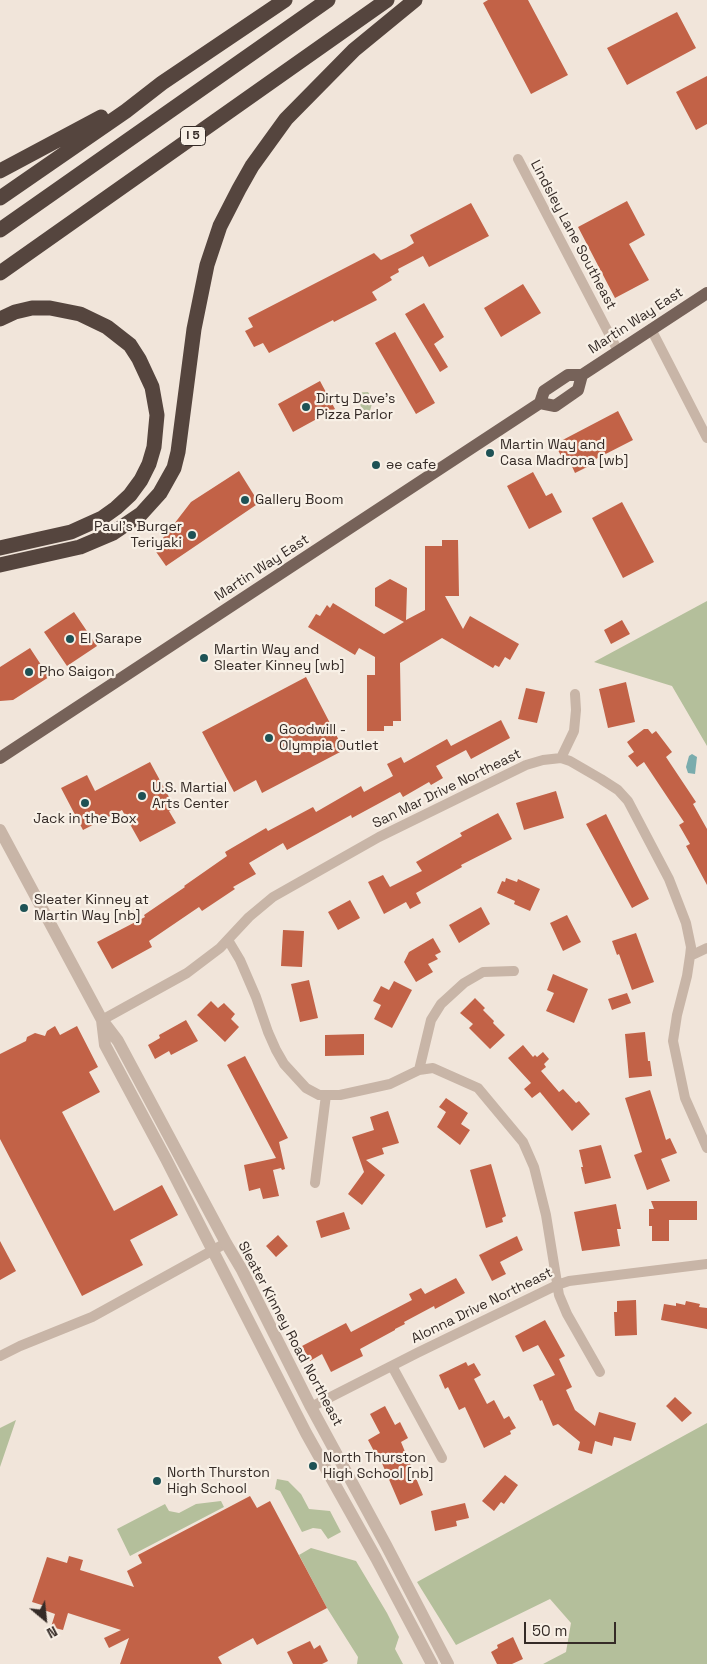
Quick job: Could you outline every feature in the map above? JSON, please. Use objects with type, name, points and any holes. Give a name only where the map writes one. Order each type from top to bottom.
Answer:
[{"type":"highway","points":[[0,198],[285,0]]},
{"type":"highway","name":"I 5","points":[[0,230],[328,0]]},
{"type":"highway","name":"I 5","points":[[0,273],[387,0]]},
{"type":"highway","points":[[0,565],[80,546],[113,533],[141,514],[160,493],[174,468],[178,452],[194,329],[207,265],[220,226],[239,189],[256,159],[286,119],[354,50],[415,0]]},
{"type":"highway","points":[[0,171],[162,84]]},
{"type":"highway","points":[[0,319],[15,312],[32,308],[50,308],[80,314],[108,327],[130,345],[139,359],[152,387],[157,415],[154,447],[148,464],[135,488],[116,508],[102,518],[71,532],[0,548]]},
{"type":"main road","name":"Martin Way East","points":[[0,758],[540,402],[544,391],[568,375],[582,375],[707,293]]},
{"type":"main road","name":"Martin Way East","points":[[540,402],[555,406],[578,390],[582,375]]},
{"type":"street","name":"Lindsley Lane Southeast","points":[[518,159],[618,351]]},
{"type":"street","points":[[651,330],[707,438]]},
{"type":"street","points":[[575,694],[574,731],[562,758],[618,790],[628,801],[669,879],[686,923],[691,948],[673,1041],[685,1098],[707,1148]]},
{"type":"street","name":"San Mar Drive Northeast","points":[[102,1020],[186,973],[220,948],[249,917],[273,897],[379,837],[526,765],[543,760],[562,758]]},
{"type":"street","name":"Sleater Kinney Road Northeast","points":[[0,830],[102,1020],[118,1041],[242,1270],[311,1407],[448,1664]]},
{"type":"street","points":[[228,940],[250,982],[268,1032],[284,1064],[306,1088],[319,1095],[340,1095],[390,1084],[419,1070],[433,1068],[478,1088],[523,1142],[534,1167],[546,1214],[559,1295],[567,1314],[600,1372]]},
{"type":"street","points":[[690,956],[707,948]]},
{"type":"street","points":[[419,1070],[431,1020],[441,1004],[464,983],[483,972],[514,971]]},
{"type":"street","name":"Sleater Kinney Road Northeast","points":[[102,1020],[105,1045],[166,1159],[306,1433],[376,1558],[432,1664]]},
{"type":"street","points":[[314,1183],[326,1095]]},
{"type":"street","points":[[0,1356],[92,1317],[226,1243]]},
{"type":"street","name":"Alonna Drive Northeast","points":[[311,1407],[557,1285],[569,1281],[707,1264]]},
{"type":"street","points":[[392,1366],[442,1458]]},
{"type":"green space","points":[[368,392],[373,400],[368,418],[353,393]]},
{"type":"green space","points":[[707,601],[707,746],[672,686],[594,662]]},
{"type":"green space","points":[[16,1420],[0,1467],[0,1428]]},
{"type":"green space","points":[[707,1423],[707,1664],[543,1664],[566,1652],[571,1623],[550,1599],[456,1645],[417,1582]]},
{"type":"green space","points":[[277,1479],[288,1481],[301,1494],[309,1509],[330,1511],[341,1532],[328,1539],[321,1529],[313,1528],[302,1532],[280,1491],[275,1489]]},
{"type":"green space","points":[[221,1501],[224,1507],[130,1556],[117,1529],[165,1504],[169,1511],[179,1513],[196,1504]]},
{"type":"green space","points":[[311,1548],[356,1561],[399,1637],[395,1649],[403,1664],[357,1664],[358,1657],[327,1608],[299,1555]]},
{"type":"water","points":[[692,754],[697,757],[695,774],[688,773],[686,767],[689,756]]},
{"type":"building","points":[[488,0],[528,0],[568,75],[531,94],[483,3]]},
{"type":"building","points":[[677,12],[696,48],[627,85],[607,48]]},
{"type":"building","points":[[707,76],[707,124],[696,130],[676,92]]},
{"type":"building","points":[[627,201],[645,235],[629,244],[649,280],[615,298],[578,227]]},
{"type":"building","points":[[471,203],[489,236],[429,267],[423,256],[398,269],[399,272],[390,277],[392,280],[372,292],[377,300],[269,353],[263,343],[254,347],[245,331],[253,327],[248,318],[374,253],[381,260],[406,248],[414,243],[410,235]]},
{"type":"building","points":[[523,284],[541,313],[501,337],[484,308]]},
{"type":"building","points":[[424,303],[444,337],[434,344],[448,367],[440,372],[405,314]]},
{"type":"building","points":[[395,332],[435,403],[416,414],[375,343]]},
{"type":"building","points":[[320,381],[335,409],[293,432],[278,404]]},
{"type":"building","points":[[618,411],[633,440],[590,462],[591,465],[575,473],[569,460],[564,462],[555,444]]},
{"type":"building","points":[[239,471],[259,503],[166,566],[152,546],[164,537],[191,502]]},
{"type":"building","points":[[533,472],[546,496],[552,493],[562,512],[529,529],[507,486]]},
{"type":"building","points":[[622,502],[654,562],[623,578],[592,518]]},
{"type":"building","points":[[442,540],[458,540],[459,596],[445,596],[463,629],[470,616],[519,644],[510,660],[505,657],[499,667],[495,665],[493,668],[442,638],[400,663],[401,721],[393,721],[393,726],[384,726],[384,731],[367,731],[367,675],[375,675],[375,657],[359,648],[355,655],[308,627],[316,614],[320,616],[327,605],[330,608],[333,603],[384,634],[404,622],[375,606],[375,588],[390,579],[407,588],[406,620],[425,610],[425,546],[442,546]]},
{"type":"building","name":"El Sarape","points":[[74,612],[97,646],[67,666],[44,632]]},
{"type":"building","points":[[622,620],[630,634],[611,644],[604,630]]},
{"type":"building","points":[[30,648],[49,677],[13,700],[0,701],[0,667]]},
{"type":"building","points":[[306,677],[344,750],[262,793],[256,780],[234,792],[202,732]]},
{"type":"building","points":[[626,682],[635,722],[608,728],[599,689]]},
{"type":"building","points":[[526,688],[545,692],[537,723],[518,719]]},
{"type":"building","points":[[501,720],[510,738],[471,759],[466,750],[436,766],[443,778],[431,785],[429,782],[403,797],[400,792],[352,818],[351,815],[287,850],[283,843],[249,863],[256,874],[233,887],[235,889],[202,911],[199,907],[149,941],[152,947],[112,969],[97,942],[145,917],[144,915],[227,856],[225,852],[266,828],[268,831],[313,807],[316,812],[361,786],[364,792],[393,776],[387,764],[401,757],[404,763],[447,739],[451,746]]},
{"type":"building","points":[[644,729],[648,729],[652,734],[656,731],[672,752],[666,757],[696,802],[693,804],[707,829],[707,885],[686,846],[690,844],[679,825],[684,822],[644,762],[637,767],[628,756],[634,752],[627,742]]},
{"type":"building","name":"U.S. Martial Arts Center","points":[[150,762],[175,808],[169,811],[176,823],[140,842],[122,810],[83,830],[61,788],[87,775],[95,791]]},
{"type":"building","points":[[556,791],[564,818],[524,830],[516,803]]},
{"type":"building","points":[[498,813],[512,839],[461,865],[462,867],[416,893],[421,903],[410,909],[406,902],[384,914],[368,882],[383,875],[390,887],[422,871],[416,862],[462,836],[460,833]]},
{"type":"building","points":[[606,814],[649,899],[632,908],[586,824]]},
{"type":"building","points":[[506,878],[517,882],[518,879],[540,889],[530,911],[514,904],[515,901],[497,893],[502,881],[505,882]]},
{"type":"building","points":[[350,900],[360,918],[338,930],[328,912]]},
{"type":"building","points":[[481,907],[490,924],[459,943],[449,925]]},
{"type":"building","points":[[567,915],[581,942],[563,951],[550,923]]},
{"type":"building","points":[[283,930],[304,931],[302,967],[281,966]]},
{"type":"building","points":[[636,933],[654,982],[632,990],[619,954],[617,955],[612,941]]},
{"type":"building","points":[[433,938],[441,952],[435,955],[438,959],[428,964],[433,972],[416,982],[404,962],[409,952]]},
{"type":"building","points":[[553,974],[588,989],[574,1023],[546,1011],[554,993],[547,990]]},
{"type":"building","points":[[309,980],[318,1018],[300,1022],[291,984]]},
{"type":"building","points":[[394,981],[412,990],[392,1028],[374,1019],[381,1005],[373,1001],[381,986],[389,990]]},
{"type":"building","points":[[627,993],[631,1003],[612,1010],[608,999]]},
{"type":"building","points":[[475,998],[485,1008],[483,1010],[494,1021],[493,1023],[505,1035],[490,1049],[469,1028],[473,1024],[460,1013]]},
{"type":"building","points":[[211,1001],[218,1008],[224,1003],[235,1014],[231,1019],[239,1027],[225,1042],[197,1015]]},
{"type":"building","points":[[186,1020],[198,1041],[171,1055],[169,1051],[155,1059],[148,1045],[160,1038],[159,1035]]},
{"type":"building","points":[[55,1026],[60,1035],[77,1026],[98,1067],[89,1072],[100,1092],[62,1112],[114,1211],[162,1185],[178,1215],[130,1240],[143,1265],[82,1296],[0,1139],[0,1054],[26,1041],[27,1037],[35,1033],[45,1036],[47,1031]]},
{"type":"building","points":[[645,1032],[648,1061],[650,1061],[652,1076],[629,1078],[625,1034]]},
{"type":"building","points":[[364,1034],[364,1055],[325,1056],[325,1035]]},
{"type":"building","points":[[523,1045],[533,1057],[535,1055],[537,1057],[543,1052],[549,1059],[544,1064],[546,1067],[541,1071],[559,1092],[563,1089],[576,1103],[579,1101],[590,1114],[572,1131],[540,1092],[532,1098],[524,1089],[531,1083],[508,1058]]},
{"type":"building","points":[[245,1056],[288,1138],[279,1142],[285,1169],[273,1170],[279,1196],[263,1199],[260,1188],[249,1191],[244,1165],[276,1158],[227,1065]]},
{"type":"building","points":[[650,1090],[666,1140],[670,1138],[677,1153],[661,1159],[670,1181],[647,1190],[634,1155],[642,1152],[625,1098]]},
{"type":"building","points":[[446,1098],[468,1113],[461,1124],[470,1130],[460,1145],[437,1127],[446,1112],[439,1107]]},
{"type":"building","points":[[388,1111],[399,1143],[382,1148],[384,1154],[366,1160],[385,1175],[362,1205],[348,1194],[364,1172],[352,1137],[374,1130],[370,1117]]},
{"type":"building","points":[[601,1145],[611,1178],[585,1184],[579,1150]]},
{"type":"building","points":[[491,1164],[506,1216],[502,1218],[503,1222],[486,1228],[470,1170]]},
{"type":"building","points":[[651,1201],[697,1201],[697,1220],[669,1220],[669,1241],[652,1241],[652,1226],[649,1226],[649,1209],[654,1209]]},
{"type":"building","points":[[616,1204],[621,1229],[617,1229],[620,1246],[582,1251],[574,1212]]},
{"type":"building","points":[[344,1212],[350,1229],[321,1238],[316,1221]]},
{"type":"building","points":[[278,1235],[288,1246],[276,1257],[266,1246]]},
{"type":"building","points":[[517,1236],[523,1250],[500,1262],[506,1274],[492,1281],[479,1255]]},
{"type":"building","points":[[0,1241],[16,1271],[0,1280]]},
{"type":"building","points":[[456,1278],[465,1293],[435,1309],[434,1306],[404,1322],[405,1324],[360,1349],[363,1356],[331,1372],[322,1354],[310,1361],[302,1346],[346,1323],[351,1332],[412,1300],[409,1294],[421,1288],[425,1294]]},
{"type":"building","points":[[636,1300],[637,1335],[615,1336],[614,1312],[617,1312],[617,1301]]},
{"type":"building","points":[[686,1301],[700,1304],[699,1307],[707,1308],[707,1329],[661,1320],[664,1304],[676,1306],[676,1303],[685,1305]]},
{"type":"building","points":[[545,1320],[565,1356],[559,1359],[572,1387],[566,1390],[575,1410],[595,1426],[599,1412],[636,1423],[631,1441],[614,1437],[612,1446],[595,1441],[592,1454],[578,1450],[580,1442],[558,1424],[553,1426],[542,1400],[540,1401],[533,1385],[555,1375],[538,1345],[523,1352],[515,1336]]},
{"type":"building","points":[[466,1362],[468,1366],[474,1363],[481,1375],[474,1379],[487,1404],[494,1400],[504,1419],[509,1416],[516,1428],[510,1431],[511,1434],[484,1448],[465,1407],[459,1410],[448,1387],[445,1389],[439,1375]]},
{"type":"building","points":[[675,1397],[692,1413],[682,1422],[666,1406]]},
{"type":"building","points":[[385,1406],[395,1425],[400,1422],[408,1438],[401,1442],[423,1495],[400,1505],[378,1454],[376,1455],[368,1440],[380,1433],[370,1414]]},
{"type":"building","points":[[505,1475],[518,1485],[504,1504],[501,1502],[494,1511],[482,1501]]},
{"type":"building","points":[[250,1496],[257,1508],[270,1501],[327,1608],[257,1645],[253,1638],[218,1657],[222,1664],[120,1664],[129,1638],[109,1648],[104,1638],[121,1630],[68,1613],[63,1630],[51,1627],[55,1614],[44,1610],[45,1606],[32,1602],[47,1557],[67,1563],[69,1556],[83,1560],[80,1570],[134,1587],[127,1571],[142,1563],[138,1555]]},
{"type":"building","points":[[465,1503],[469,1518],[456,1521],[457,1526],[435,1531],[431,1511]]},
{"type":"building","points":[[513,1637],[523,1659],[512,1664],[497,1664],[491,1652],[498,1648],[497,1645]]},
{"type":"building","points":[[310,1641],[314,1649],[320,1645],[328,1661],[322,1664],[293,1664],[287,1652]]},
{"type":"place","name":"Dirty Dave's Pizza Parlor","points":[[306,407]]},
{"type":"place","name":"Martin Way and Casa Madrona [wb]","points":[[490,453]]},
{"type":"place","name":"əe cafe","points":[[376,465]]},
{"type":"place","name":"Gallery Boom","points":[[245,500]]},
{"type":"place","name":"Paul's Burger Teriyaki","points":[[192,535]]},
{"type":"place","name":"El Sarape","points":[[70,639]]},
{"type":"place","name":"Martin Way and Sleater Kinney [wb]","points":[[204,658]]},
{"type":"place","name":"Pho Saigon","points":[[29,672]]},
{"type":"place","name":"Goodwill - Olympia Outlet","points":[[269,738]]},
{"type":"place","name":"U.S. Martial Arts Center","points":[[142,796]]},
{"type":"place","name":"Jack in the Box","points":[[85,803]]},
{"type":"place","name":"Sleater Kinney at Martin Way [nb]","points":[[24,908]]},
{"type":"place","name":"North Thurston High School [nb]","points":[[313,1466]]},
{"type":"place","name":"North Thurston High School","points":[[157,1481]]}]
